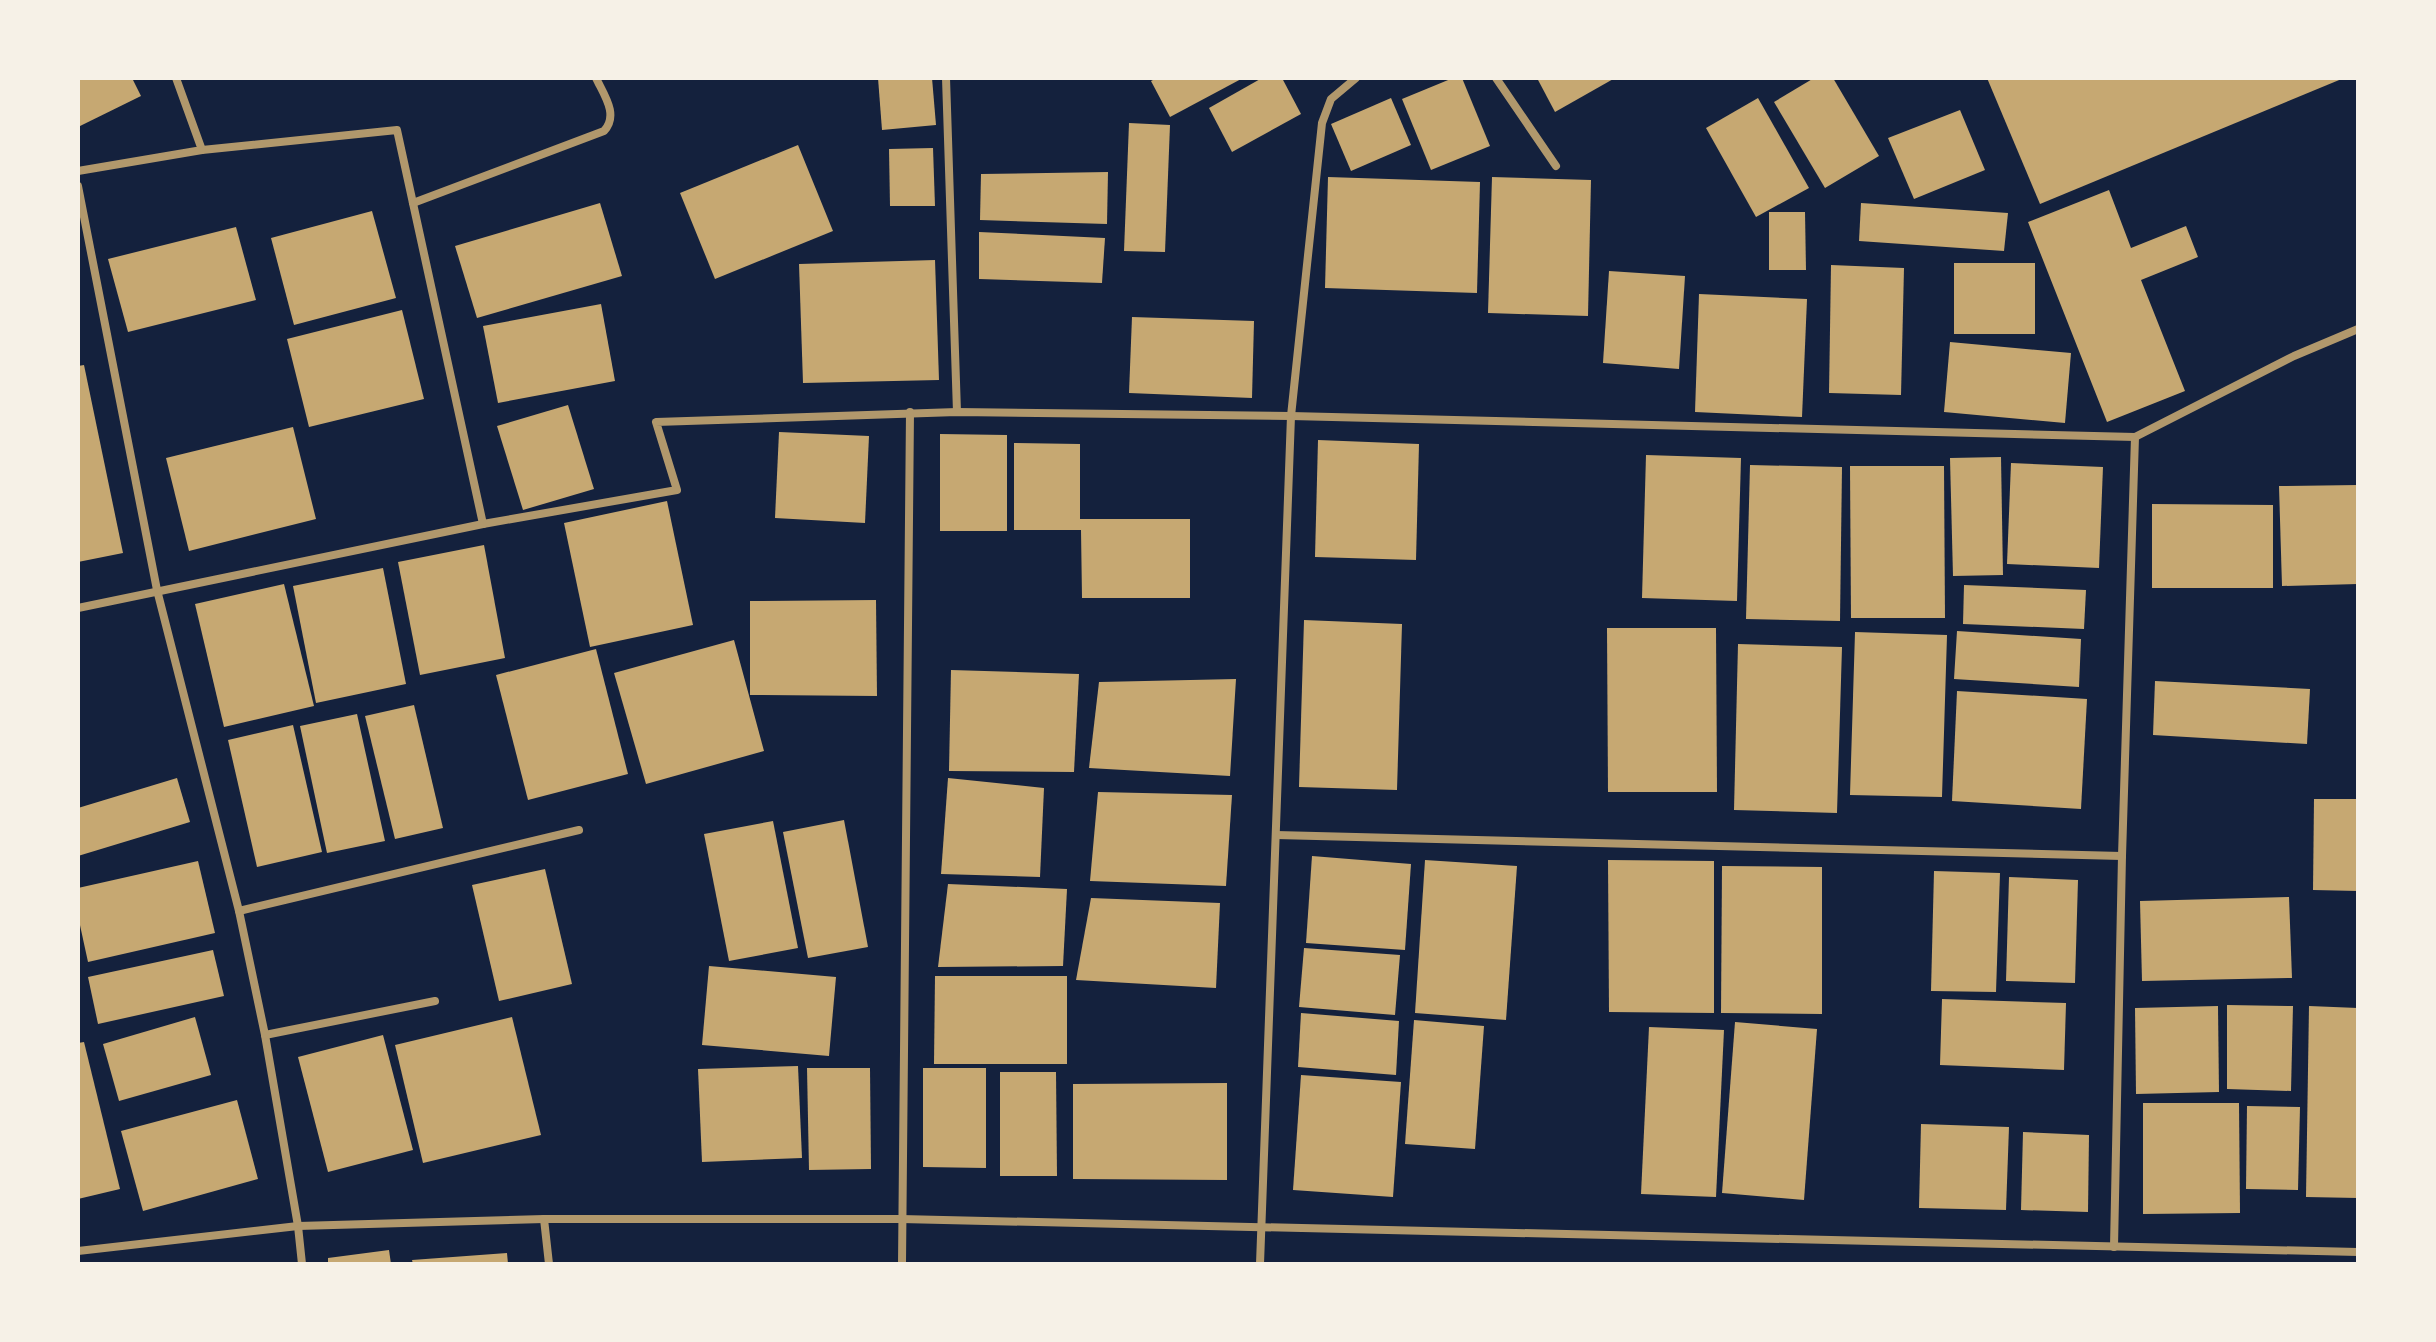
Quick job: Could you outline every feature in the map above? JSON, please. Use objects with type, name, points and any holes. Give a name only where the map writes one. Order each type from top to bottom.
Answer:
[{"type":"street","points":[[176,78],[202,150]]},
{"type":"street","points":[[413,203],[604,131],[612,114],[596,78]]},
{"type":"street","points":[[946,78],[957,412]]},
{"type":"street","points":[[1260,1264],[1291,416],[1322,123],[1331,99],[1356,78]]},
{"type":"street","points":[[1496,78],[1556,166]]},
{"type":"street","points":[[78,171],[202,150],[397,130],[483,524]]},
{"type":"street","points":[[78,186],[157,590],[239,911],[265,1035],[302,1264]]},
{"type":"street","points":[[78,608],[483,524],[677,490],[656,422],[957,412],[1291,416],[2135,437],[2294,356],[2358,329]]},
{"type":"street","points":[[902,1264],[910,412]]},
{"type":"street","points":[[2114,1247],[2135,437]]},
{"type":"street","points":[[239,911],[579,830]]},
{"type":"street","points":[[1276,835],[2122,856]]},
{"type":"street","points":[[265,1035],[435,1001]]},
{"type":"street","points":[[544,1219],[549,1264]]},
{"type":"street","points":[[78,1251],[298,1226],[544,1219],[901,1219],[2358,1252]]},
{"type":"street","points":[[2291,1252],[2291,1264]]},
{"type":"building","points":[[78,78],[132,78],[141,96],[78,127]]},
{"type":"building","points":[[878,78],[932,78],[936,125],[882,130]]},
{"type":"building","points":[[1157,78],[1243,78],[1170,117],[1151,81]]},
{"type":"building","points":[[1262,78],[1282,78],[1301,114],[1232,152],[1209,108]]},
{"type":"building","points":[[1453,78],[1462,78],[1490,146],[1431,170],[1402,99]]},
{"type":"building","points":[[1537,78],[1615,78],[1555,112]]},
{"type":"building","points":[[1814,78],[1833,78],[1879,156],[1825,188],[1774,102]]},
{"type":"building","points":[[1987,78],[2344,78],[2040,204]]},
{"type":"building","points":[[1391,98],[1411,145],[1351,171],[1331,124]]},
{"type":"building","points":[[1758,98],[1809,188],[1756,217],[1706,128]]},
{"type":"building","points":[[1960,110],[1985,170],[1914,199],[1888,138]]},
{"type":"building","points":[[1129,123],[1170,125],[1165,252],[1124,251]]},
{"type":"building","points":[[798,145],[833,231],[715,279],[680,193]]},
{"type":"building","points":[[933,148],[935,206],[890,206],[889,149]]},
{"type":"building","points":[[1108,172],[1107,224],[980,220],[981,174]]},
{"type":"building","points":[[1328,177],[1480,182],[1477,293],[1325,288]]},
{"type":"building","points":[[1492,177],[1591,180],[1588,316],[1488,313]]},
{"type":"building","points":[[2109,190],[2131,248],[2186,226],[2198,257],[2141,280],[2185,391],[2107,422],[2028,222]]},
{"type":"building","points":[[600,203],[622,276],[477,318],[455,246]]},
{"type":"building","points":[[1861,203],[2008,213],[2004,251],[1859,241]]},
{"type":"building","points":[[372,211],[396,298],[294,325],[271,238]]},
{"type":"building","points":[[1769,212],[1805,212],[1806,270],[1769,270]]},
{"type":"building","points":[[236,227],[256,300],[128,332],[108,259]]},
{"type":"building","points":[[979,232],[1105,238],[1102,283],[979,279]]},
{"type":"building","points":[[935,260],[939,380],[803,383],[799,264]]},
{"type":"building","points":[[1954,263],[2035,263],[2035,334],[1954,334]]},
{"type":"building","points":[[1831,265],[1904,268],[1901,395],[1829,393]]},
{"type":"building","points":[[1609,271],[1685,276],[1679,369],[1603,363]]},
{"type":"building","points":[[1699,294],[1807,299],[1802,417],[1695,412]]},
{"type":"building","points":[[601,304],[615,381],[498,403],[483,326]]},
{"type":"building","points":[[402,310],[424,399],[309,427],[287,339]]},
{"type":"building","points":[[1132,317],[1254,321],[1252,398],[1129,393]]},
{"type":"building","points":[[1950,342],[2071,353],[2065,423],[1944,412]]},
{"type":"building","points":[[84,365],[123,553],[78,562],[78,366]]},
{"type":"building","points":[[568,405],[594,489],[523,510],[497,426]]},
{"type":"building","points":[[293,427],[316,519],[189,551],[166,458]]},
{"type":"building","points":[[779,432],[869,436],[865,523],[775,518]]},
{"type":"building","points":[[940,434],[1007,435],[1007,531],[940,531]]},
{"type":"building","points":[[1318,440],[1419,444],[1416,560],[1315,557]]},
{"type":"building","points":[[1014,443],[1080,444],[1080,519],[1190,519],[1190,598],[1082,598],[1081,530],[1014,530]]},
{"type":"building","points":[[1646,455],[1741,458],[1737,601],[1642,598]]},
{"type":"building","points":[[2001,457],[2003,575],[1953,576],[1950,458]]},
{"type":"building","points":[[2011,463],[2103,467],[2099,568],[2007,564]]},
{"type":"building","points":[[1750,465],[1842,467],[1840,621],[1746,619]]},
{"type":"building","points":[[1850,466],[1944,466],[1945,618],[1851,618]]},
{"type":"building","points":[[2358,485],[2358,584],[2282,586],[2279,486]]},
{"type":"building","points":[[667,501],[693,625],[590,647],[564,523]]},
{"type":"building","points":[[2152,504],[2273,505],[2273,588],[2152,588]]},
{"type":"building","points":[[484,545],[505,658],[420,675],[398,562]]},
{"type":"building","points":[[383,568],[406,684],[316,703],[293,586]]},
{"type":"building","points":[[284,584],[314,706],[224,727],[195,604]]},
{"type":"building","points":[[1964,585],[2086,590],[2084,629],[1963,624]]},
{"type":"building","points":[[876,600],[877,696],[750,695],[750,601]]},
{"type":"building","points":[[1304,620],[1402,624],[1397,790],[1299,787]]},
{"type":"building","points":[[1607,628],[1716,628],[1717,792],[1608,792]]},
{"type":"building","points":[[1957,631],[2081,639],[2079,687],[1954,679]]},
{"type":"building","points":[[1855,632],[1947,635],[1942,797],[1850,795]]},
{"type":"building","points":[[734,640],[764,751],[646,784],[614,673]]},
{"type":"building","points":[[1738,644],[1842,647],[1837,813],[1734,810]]},
{"type":"building","points":[[596,649],[628,774],[528,800],[496,675]]},
{"type":"building","points":[[951,670],[1079,674],[1074,772],[949,771]]},
{"type":"building","points":[[1236,679],[1230,776],[1089,768],[1099,682]]},
{"type":"building","points":[[2155,681],[2310,689],[2307,744],[2153,735]]},
{"type":"building","points":[[1957,691],[2087,699],[2081,809],[1952,801]]},
{"type":"building","points":[[414,705],[443,828],[395,839],[365,716]]},
{"type":"building","points":[[357,714],[385,841],[327,853],[300,726]]},
{"type":"building","points":[[293,725],[322,852],[257,867],[228,740]]},
{"type":"building","points":[[177,778],[190,822],[78,856],[78,808]]},
{"type":"building","points":[[948,778],[1044,788],[1040,877],[941,874]]},
{"type":"building","points":[[1098,792],[1232,795],[1226,886],[1090,881]]},
{"type":"building","points":[[2314,799],[2358,799],[2358,891],[2313,890]]},
{"type":"building","points":[[844,820],[868,947],[808,958],[783,832]]},
{"type":"building","points":[[773,821],[798,948],[729,961],[704,834]]},
{"type":"building","points":[[1312,856],[1411,864],[1405,950],[1306,943]]},
{"type":"building","points":[[1425,860],[1517,866],[1506,1020],[1415,1013]]},
{"type":"building","points":[[1608,860],[1714,861],[1714,1013],[1609,1012]]},
{"type":"building","points":[[198,861],[215,933],[88,962],[78,916],[78,888]]},
{"type":"building","points":[[1722,866],[1822,867],[1822,1014],[1721,1013]]},
{"type":"building","points":[[545,869],[572,984],[499,1001],[472,885]]},
{"type":"building","points":[[1934,871],[2000,873],[1996,992],[1931,991]]},
{"type":"building","points":[[2009,877],[2078,880],[2075,983],[2006,981]]},
{"type":"building","points":[[948,884],[1067,889],[1063,966],[938,967]]},
{"type":"building","points":[[2289,897],[2292,978],[2142,981],[2140,901]]},
{"type":"building","points":[[1091,898],[1220,903],[1216,988],[1076,980]]},
{"type":"building","points":[[1304,948],[1400,955],[1395,1015],[1299,1007]]},
{"type":"building","points":[[213,950],[224,996],[98,1024],[88,977]]},
{"type":"building","points":[[709,966],[836,977],[829,1056],[702,1045]]},
{"type":"building","points":[[935,976],[1067,976],[1067,1064],[934,1064]]},
{"type":"building","points":[[1942,999],[2066,1003],[2064,1070],[1940,1065]]},
{"type":"building","points":[[2227,1005],[2293,1006],[2291,1091],[2227,1089]]},
{"type":"building","points":[[2218,1006],[2219,1092],[2136,1094],[2135,1008]]},
{"type":"building","points":[[2309,1006],[2358,1008],[2358,1198],[2306,1197]]},
{"type":"building","points":[[1301,1013],[1399,1021],[1396,1075],[1298,1067]]},
{"type":"building","points":[[195,1017],[211,1075],[119,1101],[103,1044]]},
{"type":"building","points":[[512,1017],[541,1135],[423,1163],[395,1045]]},
{"type":"building","points":[[1414,1020],[1484,1026],[1475,1149],[1405,1144]]},
{"type":"building","points":[[1735,1022],[1817,1029],[1804,1200],[1722,1193]]},
{"type":"building","points":[[1649,1027],[1724,1030],[1716,1197],[1641,1194]]},
{"type":"building","points":[[383,1035],[413,1150],[328,1172],[298,1057]]},
{"type":"building","points":[[84,1042],[120,1189],[78,1199],[78,1043]]},
{"type":"building","points":[[798,1066],[802,1158],[702,1162],[698,1069]]},
{"type":"building","points":[[807,1068],[870,1068],[871,1169],[809,1170]]},
{"type":"building","points":[[923,1068],[986,1068],[986,1168],[923,1167]]},
{"type":"building","points":[[1000,1072],[1056,1072],[1057,1176],[1000,1176]]},
{"type":"building","points":[[1301,1075],[1401,1082],[1393,1197],[1293,1190]]},
{"type":"building","points":[[1227,1083],[1227,1180],[1073,1179],[1073,1084]]},
{"type":"building","points":[[237,1100],[258,1179],[143,1211],[121,1131]]},
{"type":"building","points":[[2143,1103],[2239,1103],[2240,1213],[2143,1214]]},
{"type":"building","points":[[2247,1106],[2300,1107],[2298,1190],[2246,1189]]},
{"type":"building","points":[[1921,1124],[2009,1127],[2006,1210],[1919,1208]]},
{"type":"building","points":[[2023,1132],[2089,1135],[2088,1212],[2021,1210]]},
{"type":"building","points":[[389,1250],[391,1264],[328,1264],[328,1258]]},
{"type":"building","points":[[507,1253],[508,1264],[413,1264],[412,1260]]}]
